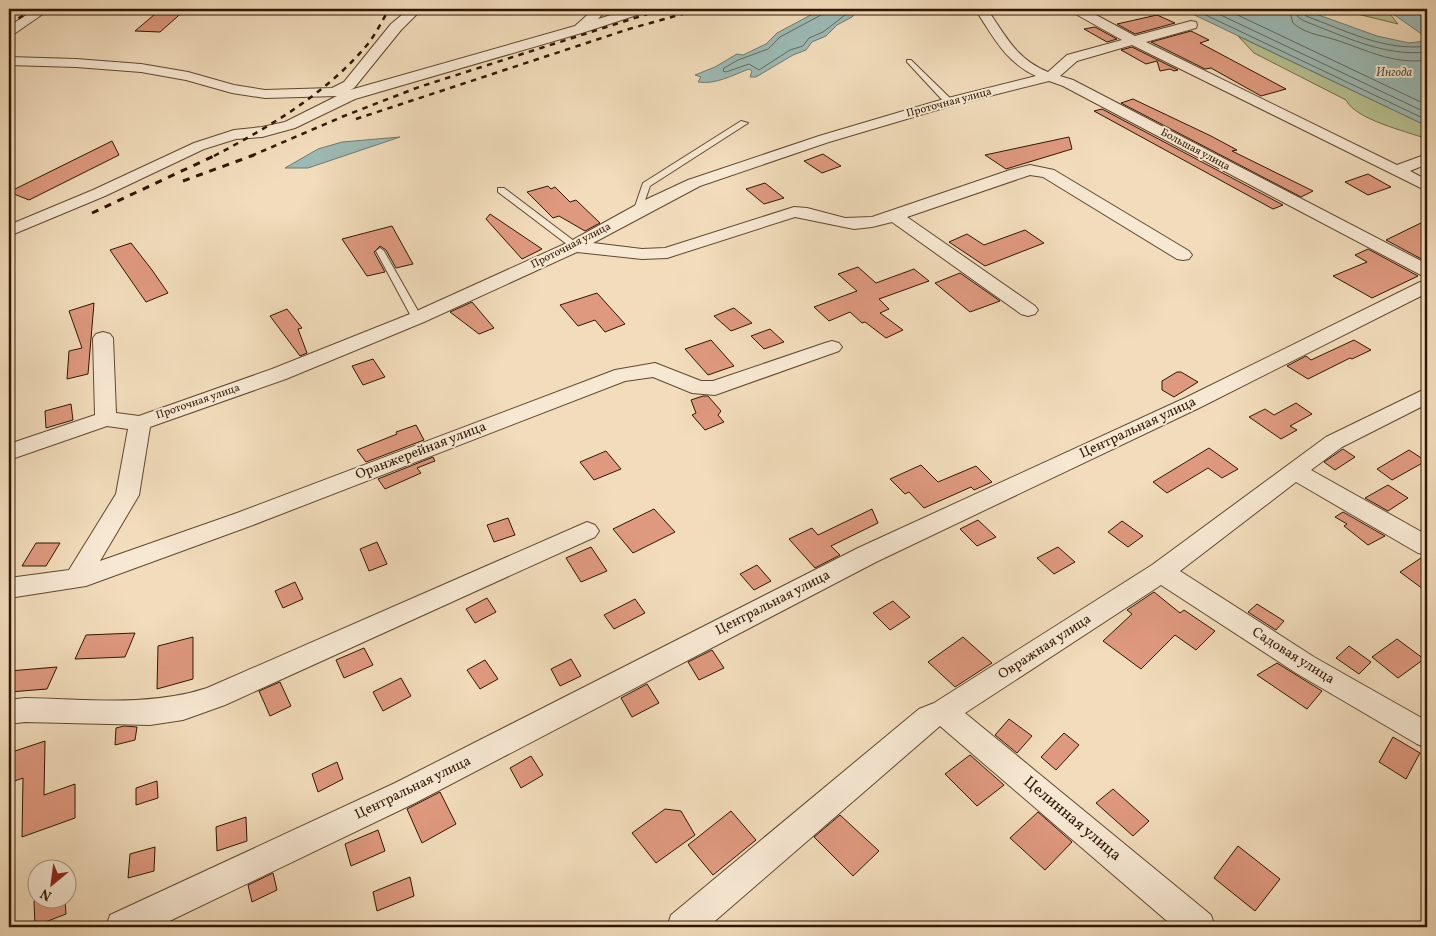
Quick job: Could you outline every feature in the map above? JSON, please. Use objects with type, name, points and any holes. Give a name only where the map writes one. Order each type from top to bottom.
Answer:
[{"type":"street","points":[[9,31],[44,9]]},
{"type":"street","points":[[335,92],[349,85],[396,27],[416,9]]},
{"type":"street","points":[[580,29],[601,9]]},
{"type":"street","points":[[9,231],[99,193],[199,146],[234,135],[262,132],[290,125],[352,95],[580,29],[642,9]]},
{"type":"street","name":"Большая улица","points":[[981,9],[1011,54],[1026,66],[1068,83],[1427,271]]},
{"type":"street","points":[[1076,9],[1134,41],[1427,186]]},
{"type":"street","name":"Проточная улица","points":[[9,452],[106,419],[140,423],[279,374],[417,318],[575,246],[637,212],[694,184],[824,139],[948,102],[1050,77],[1072,58],[1191,25]]},
{"type":"street","points":[[9,61],[76,63],[141,68],[188,76],[232,89],[265,94],[335,92],[352,95]]},
{"type":"street","points":[[1397,171],[1427,159]]},
{"type":"street","points":[[575,246],[642,254],[667,253],[794,212],[807,212],[845,223],[862,224],[895,216],[1016,173],[1040,171],[1048,173],[1183,256]]},
{"type":"street","points":[[895,216],[1028,310]]},
{"type":"street","name":"Центральная улица","points":[[122,927],[405,793],[867,555],[1192,403],[1427,286]]},
{"type":"street","points":[[103,338],[106,419]]},
{"type":"street","name":"Оранжерейная улица","points":[[9,588],[76,579],[245,519],[622,375],[655,370],[700,388],[715,388],[832,348]]},
{"type":"street","name":"Овражная улица","points":[[682,927],[929,718],[944,712],[1162,572],[1334,442],[1427,395]]},
{"type":"street","points":[[76,579],[127,494],[140,423]]},
{"type":"street","points":[[1296,472],[1427,546]]},
{"type":"street","points":[[9,712],[25,710],[150,713],[183,708],[215,697],[587,531]]},
{"type":"street","name":"Садовая улица","points":[[1162,572],[1305,665],[1427,735]]},
{"type":"street","name":"Целинная улица","points":[[944,712],[1199,927]]},
{"type":"lane","points":[[909,61],[948,102]]},
{"type":"lane","points":[[637,212],[646,185],[744,123]]},
{"type":"lane","points":[[502,190],[575,246]]},
{"type":"lane","points":[[380,251],[417,318]]},
{"type":"green space","points":[[1337,9],[1386,9],[1398,24]]},
{"type":"green space","points":[[1238,36],[1427,126],[1427,139],[1370,119],[1351,107],[1346,100],[1254,53]]},
{"type":"water","points":[[822,9],[858,9],[852,17],[837,25],[826,36],[812,42],[806,50],[793,55],[756,77],[750,77],[752,71],[749,69],[717,81],[698,82],[701,77],[695,75],[715,67],[737,54],[743,55],[766,44],[777,33]]},
{"type":"water","name":"Ингода","points":[[1182,9],[1302,9],[1377,36],[1409,43],[1425,41],[1425,38],[1386,9],[1427,9],[1427,126]]},
{"type":"water","points":[[400,137],[308,168],[285,168],[318,149],[342,142]]},
{"type":"building","points":[[161,9],[186,9],[160,32],[135,31]]},
{"type":"building","points":[[1157,15],[1175,23],[1135,34],[1117,24]]},
{"type":"building","points":[[1095,27],[1117,39],[1107,42],[1084,29]]},
{"type":"building","points":[[1191,31],[1209,40],[1200,43],[1286,89],[1261,96],[1211,68],[1205,69],[1151,42]]},
{"type":"building","points":[[1132,47],[1178,70],[1160,71],[1157,61],[1146,64],[1121,50]]},
{"type":"building","points":[[1133,99],[1211,136],[1237,150],[1232,151],[1313,191],[1301,197],[1121,103]]},
{"type":"building","points":[[1102,109],[1283,205],[1273,209],[1094,111]]},
{"type":"building","points":[[1069,137],[1072,149],[1006,169],[985,155]]},
{"type":"building","points":[[112,141],[119,155],[29,200],[9,192]]},
{"type":"building","points":[[823,154],[841,166],[822,173],[804,161]]},
{"type":"building","points":[[1368,174],[1391,187],[1368,195],[1345,182]]},
{"type":"building","points":[[765,183],[784,198],[764,204],[746,189]]},
{"type":"building","points":[[548,186],[551,189],[555,187],[570,202],[576,200],[600,223],[585,231],[559,216],[553,218],[527,192]]},
{"type":"building","points":[[490,214],[542,249],[522,259],[486,219]]},
{"type":"building","points":[[1427,220],[1427,262],[1386,240]]},
{"type":"building","points":[[392,226],[413,264],[396,268],[386,250],[380,246],[374,252],[385,272],[367,276],[342,239]]},
{"type":"building","points":[[1025,230],[1044,243],[985,266],[949,242],[967,234],[984,245]]},
{"type":"building","points":[[131,243],[168,293],[146,302],[110,250]]},
{"type":"building","points":[[1368,249],[1418,276],[1372,298],[1333,276],[1367,262],[1355,255]]},
{"type":"building","points":[[858,267],[876,283],[914,269],[929,281],[879,299],[889,309],[880,313],[903,330],[886,338],[865,322],[862,323],[850,312],[829,321],[814,307],[857,291],[838,274]]},
{"type":"building","points":[[960,273],[1000,301],[970,312],[935,283]]},
{"type":"building","points":[[597,293],[625,324],[605,332],[595,320],[578,326],[560,305]]},
{"type":"building","points":[[472,302],[494,328],[479,334],[450,312]]},
{"type":"building","points":[[94,303],[88,374],[67,379],[69,351],[82,348],[69,311]]},
{"type":"building","points":[[734,308],[752,323],[731,331],[714,316]]},
{"type":"building","points":[[287,309],[302,328],[298,329],[307,353],[300,356],[270,316]]},
{"type":"building","points":[[770,329],[784,342],[764,349],[751,336]]},
{"type":"building","points":[[711,340],[734,366],[708,375],[685,349]]},
{"type":"building","points":[[1354,340],[1371,350],[1352,359],[1350,358],[1308,379],[1287,366],[1306,356],[1311,360]]},
{"type":"building","points":[[373,359],[385,377],[363,385],[352,366]]},
{"type":"building","points":[[1177,372],[1181,372],[1198,382],[1174,397],[1162,390],[1162,381]]},
{"type":"building","points":[[708,396],[721,411],[718,415],[724,422],[705,430],[692,415],[696,413],[691,400]]},
{"type":"building","points":[[1296,403],[1312,414],[1290,426],[1297,430],[1281,439],[1249,417],[1265,409],[1274,415]]},
{"type":"building","points":[[71,404],[73,420],[46,428],[45,411]]},
{"type":"building","points":[[416,425],[424,440],[366,462],[357,450],[397,434],[396,432]]},
{"type":"building","points":[[1209,448],[1238,469],[1222,478],[1208,468],[1167,493],[1153,482]]},
{"type":"building","points":[[1343,449],[1355,457],[1335,470],[1324,462]]},
{"type":"building","points":[[1409,450],[1426,461],[1392,480],[1377,469]]},
{"type":"building","points":[[606,451],[621,469],[594,480],[580,462]]},
{"type":"building","points":[[433,457],[435,461],[417,468],[421,473],[385,489],[378,479]]},
{"type":"building","points":[[921,465],[938,482],[976,466],[992,482],[974,490],[971,487],[924,508],[909,492],[905,494],[890,479]]},
{"type":"building","points":[[1388,485],[1408,498],[1388,511],[1365,498]]},
{"type":"building","points":[[654,509],[675,532],[633,553],[613,529]]},
{"type":"building","points":[[872,509],[878,523],[831,546],[840,555],[815,568],[789,539],[812,528],[818,535]]},
{"type":"building","points":[[1343,512],[1385,536],[1368,545],[1344,526],[1347,524],[1335,517]]},
{"type":"building","points":[[508,518],[515,535],[494,542],[487,525]]},
{"type":"building","points":[[978,520],[996,537],[977,546],[960,529]]},
{"type":"building","points":[[1122,521],[1143,536],[1128,547],[1108,532]]},
{"type":"building","points":[[377,542],[387,564],[369,571],[360,549]]},
{"type":"building","points":[[36,543],[60,543],[46,566],[22,566]]},
{"type":"building","points":[[591,547],[607,571],[581,582],[566,558]]},
{"type":"building","points":[[1058,547],[1075,562],[1054,574],[1037,558]]},
{"type":"building","points":[[1424,556],[1427,557],[1427,592],[1400,572]]},
{"type":"building","points":[[757,565],[771,581],[754,590],[740,574]]},
{"type":"building","points":[[295,582],[303,599],[283,608],[275,591]]},
{"type":"building","points":[[1154,592],[1180,613],[1184,610],[1215,631],[1196,650],[1175,635],[1141,669],[1103,641],[1132,614],[1127,610]]},
{"type":"building","points":[[487,598],[496,612],[475,623],[466,609]]},
{"type":"building","points":[[635,599],[645,613],[614,629],[604,615]]},
{"type":"building","points":[[893,601],[910,617],[890,630],[873,613]]},
{"type":"building","points":[[1257,604],[1284,621],[1276,630],[1248,612]]},
{"type":"building","points":[[135,633],[125,657],[75,659],[86,635]]},
{"type":"building","points":[[193,637],[193,679],[157,689],[158,646]]},
{"type":"building","points":[[963,637],[992,663],[955,687],[928,662]]},
{"type":"building","points":[[1397,639],[1424,659],[1398,678],[1372,657]]},
{"type":"building","points":[[1349,646],[1371,662],[1359,674],[1336,658]]},
{"type":"building","points":[[364,648],[373,665],[344,678],[336,660]]},
{"type":"building","points":[[712,650],[724,668],[699,680],[688,662]]},
{"type":"building","points":[[571,659],[581,676],[560,686],[551,669]]},
{"type":"building","points":[[485,660],[498,679],[480,689],[467,670]]},
{"type":"building","points":[[1277,663],[1322,691],[1307,709],[1257,675]]},
{"type":"building","points":[[57,667],[47,689],[9,692],[9,671]]},
{"type":"building","points":[[401,678],[411,696],[383,711],[373,692]]},
{"type":"building","points":[[280,682],[291,706],[270,716],[259,691]]},
{"type":"building","points":[[647,684],[659,703],[632,717],[621,698]]},
{"type":"building","points":[[1009,719],[1032,736],[1017,753],[995,735]]},
{"type":"building","points":[[124,726],[137,727],[135,740],[115,745],[116,728]]},
{"type":"building","points":[[1064,733],[1079,745],[1056,770],[1041,757]]},
{"type":"building","points":[[1393,737],[1420,753],[1406,779],[1379,762]]},
{"type":"building","points":[[45,741],[44,795],[75,784],[75,818],[22,837],[23,778],[9,783],[9,753]]},
{"type":"building","points":[[970,755],[1004,785],[977,806],[945,774]]},
{"type":"building","points":[[531,756],[543,775],[521,788],[510,768]]},
{"type":"building","points":[[337,762],[343,779],[318,792],[312,774]]},
{"type":"building","points":[[157,781],[158,798],[136,805],[136,788]]},
{"type":"building","points":[[1113,789],[1149,821],[1133,836],[1096,803]]},
{"type":"building","points":[[440,792],[456,824],[422,843],[407,809]]},
{"type":"building","points":[[665,809],[681,811],[695,835],[656,863],[632,833]]},
{"type":"building","points":[[731,811],[756,840],[713,875],[688,845]]},
{"type":"building","points":[[1038,812],[1072,842],[1045,870],[1010,838]]},
{"type":"building","points":[[840,815],[879,851],[853,876],[814,837]]},
{"type":"building","points":[[246,817],[247,841],[217,851],[216,827]]},
{"type":"building","points":[[378,830],[385,851],[351,866],[345,844]]},
{"type":"building","points":[[1238,846],[1280,879],[1255,911],[1214,878]]},
{"type":"building","points":[[155,847],[154,871],[128,878],[130,854]]},
{"type":"building","points":[[273,873],[277,890],[252,902],[248,885]]},
{"type":"building","points":[[410,877],[414,896],[377,911],[373,892]]},
{"type":"building","points":[[34,908],[66,908],[66,914],[35,926]]},
{"type":"railway","points":[[9,24],[34,9]]},
{"type":"railway","points":[[215,156],[276,121],[334,79],[367,45],[389,9]]},
{"type":"railway","points":[[251,156],[344,116],[419,87],[663,9]]},
{"type":"railway","points":[[356,119],[629,29],[700,9]]},
{"type":"railway","points":[[183,181],[254,155]]},
{"type":"railway","points":[[92,213],[215,156]]}]
